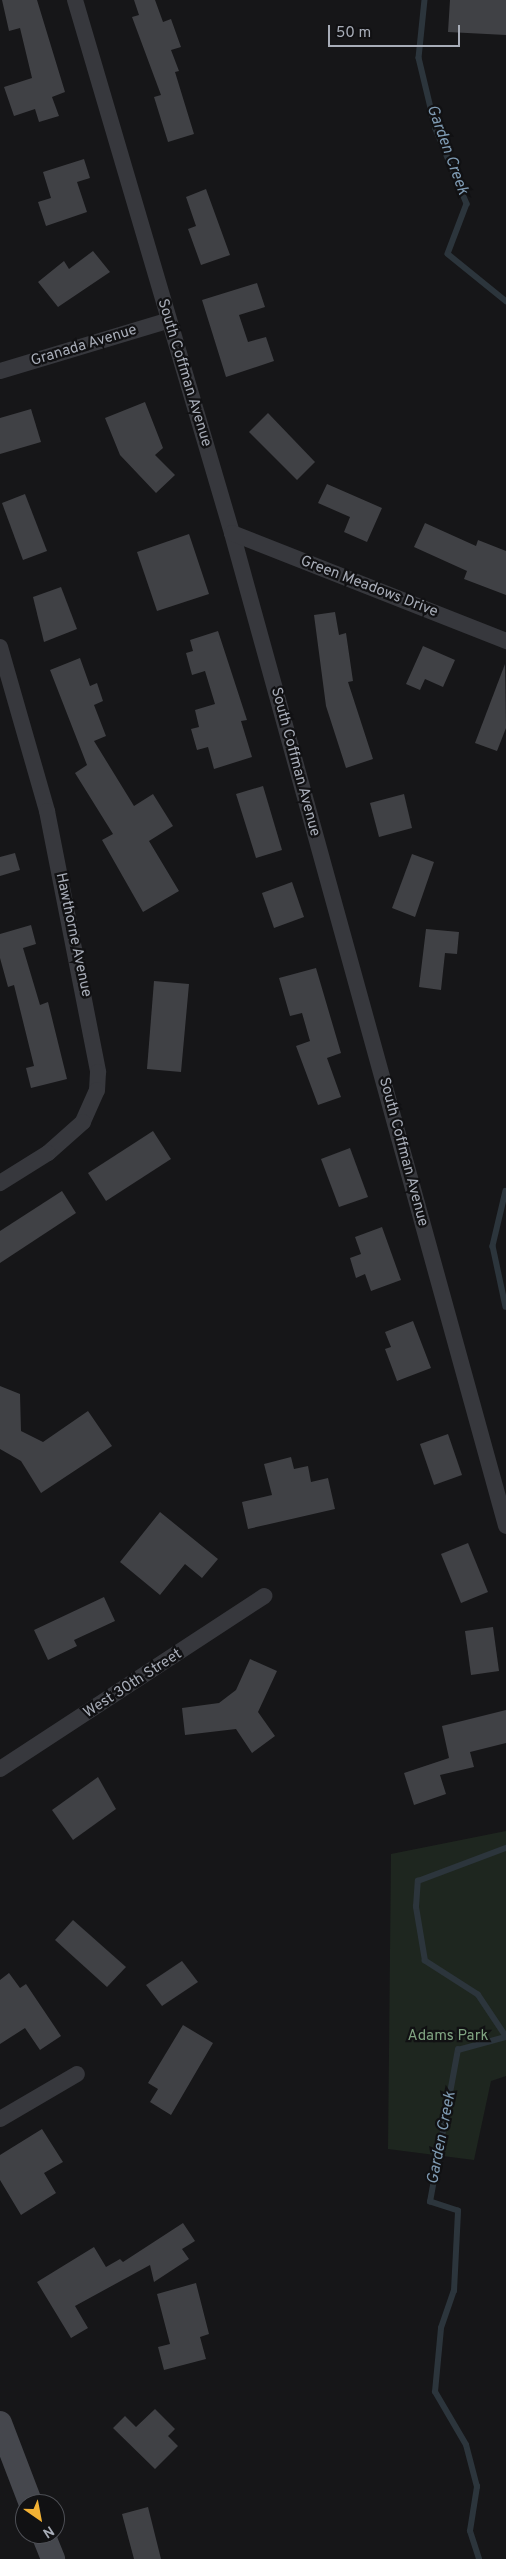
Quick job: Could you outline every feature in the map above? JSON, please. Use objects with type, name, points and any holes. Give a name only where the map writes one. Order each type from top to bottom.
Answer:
[{"type":"main road","points":[[0,2423],[27,2494]]},
{"type":"main road","points":[[47,2544],[52,2559]]},
{"type":"street","name":"South Coffman Avenue","points":[[75,0],[167,321],[232,533],[506,1526]]},
{"type":"street","name":"Granada Avenue","points":[[0,371],[167,321]]},
{"type":"street","name":"Green Meadows Drive","points":[[232,533],[506,641]]},
{"type":"street","name":"Hawthorne Avenue","points":[[0,647],[47,811],[98,1072],[97,1090],[84,1122],[48,1153],[0,1184]]},
{"type":"street","name":"West 30th Street","points":[[0,1769],[264,1596]]},
{"type":"street","points":[[0,2119],[77,2074]]},
{"type":"green space","name":"Adams Park","points":[[506,1831],[506,2076],[491,2081],[474,2160],[388,2149],[391,1854]]},
{"type":"building","points":[[2,0],[37,0],[65,92],[52,97],[59,116],[39,122],[35,109],[14,116],[4,87],[32,78],[20,28],[9,31]]},
{"type":"building","points":[[134,0],[155,0],[163,22],[171,19],[181,47],[171,50],[179,71],[175,72],[194,134],[168,142],[154,97],[161,95],[132,17],[139,15]]},
{"type":"building","points":[[450,0],[506,0],[506,35],[448,32]]},
{"type":"building","points":[[84,159],[90,178],[77,182],[87,212],[46,226],[38,202],[51,198],[43,172]]},
{"type":"building","points":[[206,189],[230,255],[201,265],[188,229],[196,226],[186,197]]},
{"type":"building","points":[[93,251],[110,272],[58,307],[38,282],[64,261],[69,269]]},
{"type":"building","points":[[257,283],[265,307],[239,315],[248,342],[266,337],[274,361],[226,377],[202,300]]},
{"type":"building","points":[[145,402],[163,448],[155,455],[175,475],[156,493],[120,455],[105,418]]},
{"type":"building","points":[[31,409],[41,442],[0,454],[0,418]]},
{"type":"building","points":[[268,413],[315,462],[297,480],[249,432]]},
{"type":"building","points":[[327,484],[382,508],[367,542],[344,532],[350,517],[318,503]]},
{"type":"building","points":[[25,494],[47,551],[23,560],[2,503]]},
{"type":"building","points":[[425,523],[476,546],[478,540],[506,551],[506,595],[464,579],[467,571],[414,547]]},
{"type":"building","points":[[189,534],[209,594],[157,611],[137,552]]},
{"type":"building","points":[[61,587],[77,629],[44,642],[33,597]]},
{"type":"building","points":[[335,612],[339,635],[346,633],[353,681],[348,682],[373,759],[346,768],[326,706],[314,615]]},
{"type":"building","points":[[218,631],[247,720],[241,721],[252,757],[214,769],[208,747],[197,750],[191,729],[199,727],[195,710],[215,704],[205,671],[192,675],[186,653],[193,651],[190,640]]},
{"type":"building","points":[[423,646],[455,660],[443,687],[425,679],[420,690],[406,684]]},
{"type":"building","points":[[80,658],[90,686],[97,683],[103,701],[94,705],[106,736],[94,741],[134,806],[153,794],[173,826],[149,841],[179,891],[143,912],[102,840],[113,834],[75,773],[87,765],[50,670]]},
{"type":"building","points":[[505,664],[506,728],[497,751],[475,743]]},
{"type":"building","points":[[263,786],[282,850],[256,858],[236,794]]},
{"type":"building","points":[[404,794],[412,828],[379,837],[370,803]]},
{"type":"building","points":[[15,853],[20,870],[0,876],[0,857]]},
{"type":"building","points":[[412,854],[434,862],[415,917],[392,908]]},
{"type":"building","points":[[292,882],[304,917],[274,928],[262,893]]},
{"type":"building","points":[[31,925],[36,944],[23,948],[40,1005],[48,1002],[67,1079],[31,1088],[26,1068],[34,1066],[14,985],[8,987],[0,958],[0,934]]},
{"type":"building","points":[[426,929],[459,932],[457,954],[445,953],[441,990],[419,987]]},
{"type":"building","points":[[316,968],[341,1053],[327,1058],[341,1097],[318,1105],[296,1046],[310,1041],[302,1013],[290,1016],[279,978]]},
{"type":"building","points":[[154,981],[189,984],[181,1072],[147,1069]]},
{"type":"building","points":[[153,1131],[171,1159],[106,1201],[88,1173]]},
{"type":"building","points":[[350,1148],[368,1197],[339,1207],[321,1159]]},
{"type":"building","points":[[62,1191],[76,1213],[0,1263],[0,1231]]},
{"type":"building","points":[[382,1227],[401,1280],[371,1291],[365,1274],[356,1278],[350,1258],[361,1254],[355,1237]]},
{"type":"building","points":[[413,1321],[431,1368],[397,1381],[385,1349],[391,1347],[385,1332]]},
{"type":"building","points":[[0,1386],[20,1394],[21,1431],[43,1442],[88,1411],[112,1446],[41,1493],[21,1461],[0,1449]]},
{"type":"building","points":[[448,1434],[462,1475],[434,1485],[420,1444]]},
{"type":"building","points":[[291,1457],[294,1469],[308,1466],[311,1482],[328,1478],[335,1509],[248,1529],[242,1502],[272,1495],[264,1464]]},
{"type":"building","points":[[160,1512],[218,1559],[202,1578],[185,1564],[160,1595],[120,1562]]},
{"type":"building","points":[[468,1543],[488,1592],[461,1603],[441,1554]]},
{"type":"building","points":[[104,1597],[115,1621],[74,1640],[77,1646],[48,1660],[34,1630]]},
{"type":"building","points":[[493,1627],[499,1671],[471,1675],[465,1631]]},
{"type":"building","points":[[250,1659],[277,1671],[258,1712],[275,1736],[252,1753],[236,1729],[185,1735],[182,1708],[219,1703],[236,1690]]},
{"type":"building","points":[[506,1710],[506,1743],[470,1752],[474,1767],[440,1775],[446,1794],[414,1805],[404,1773],[449,1758],[442,1726]]},
{"type":"building","points":[[98,1777],[116,1809],[73,1840],[52,1810]]},
{"type":"building","points":[[73,1920],[126,1967],[107,1987],[55,1940]]},
{"type":"building","points":[[182,1961],[198,1982],[162,2006],[146,1985]]},
{"type":"building","points":[[9,1973],[20,1988],[26,1984],[61,2036],[40,2050],[25,2028],[0,2044],[0,1980]]},
{"type":"building","points":[[183,2025],[213,2043],[171,2115],[150,2102],[158,2089],[148,2083]]},
{"type":"building","points":[[42,2129],[63,2162],[44,2173],[56,2193],[21,2215],[0,2180],[0,2155]]},
{"type":"building","points":[[183,2223],[195,2241],[182,2249],[189,2259],[154,2282],[150,2265],[75,2306],[88,2328],[71,2338],[37,2282],[94,2247],[106,2267],[120,2259],[123,2262]]},
{"type":"building","points":[[196,2283],[209,2334],[200,2337],[206,2359],[164,2370],[158,2347],[170,2344],[157,2294]]},
{"type":"building","points":[[155,2409],[175,2429],[168,2436],[178,2446],[155,2469],[113,2428],[125,2416],[136,2427]]},
{"type":"building","points":[[148,2507],[161,2559],[134,2559],[122,2514]]},
{"type":"waterway","name":"Garden Creek","points":[[425,0],[419,58],[436,129],[467,204],[448,254],[506,301]]},
{"type":"waterway","name":"Garden Creek","points":[[506,1191],[493,1246],[506,1307]]},
{"type":"waterway","name":"Garden Creek","points":[[479,2559],[470,2531],[477,2487],[466,2445],[435,2392],[441,2328],[454,2291],[458,2211],[430,2202],[458,2050],[506,2037],[478,1995],[425,1961],[416,1907],[418,1881],[506,1848]]}]
